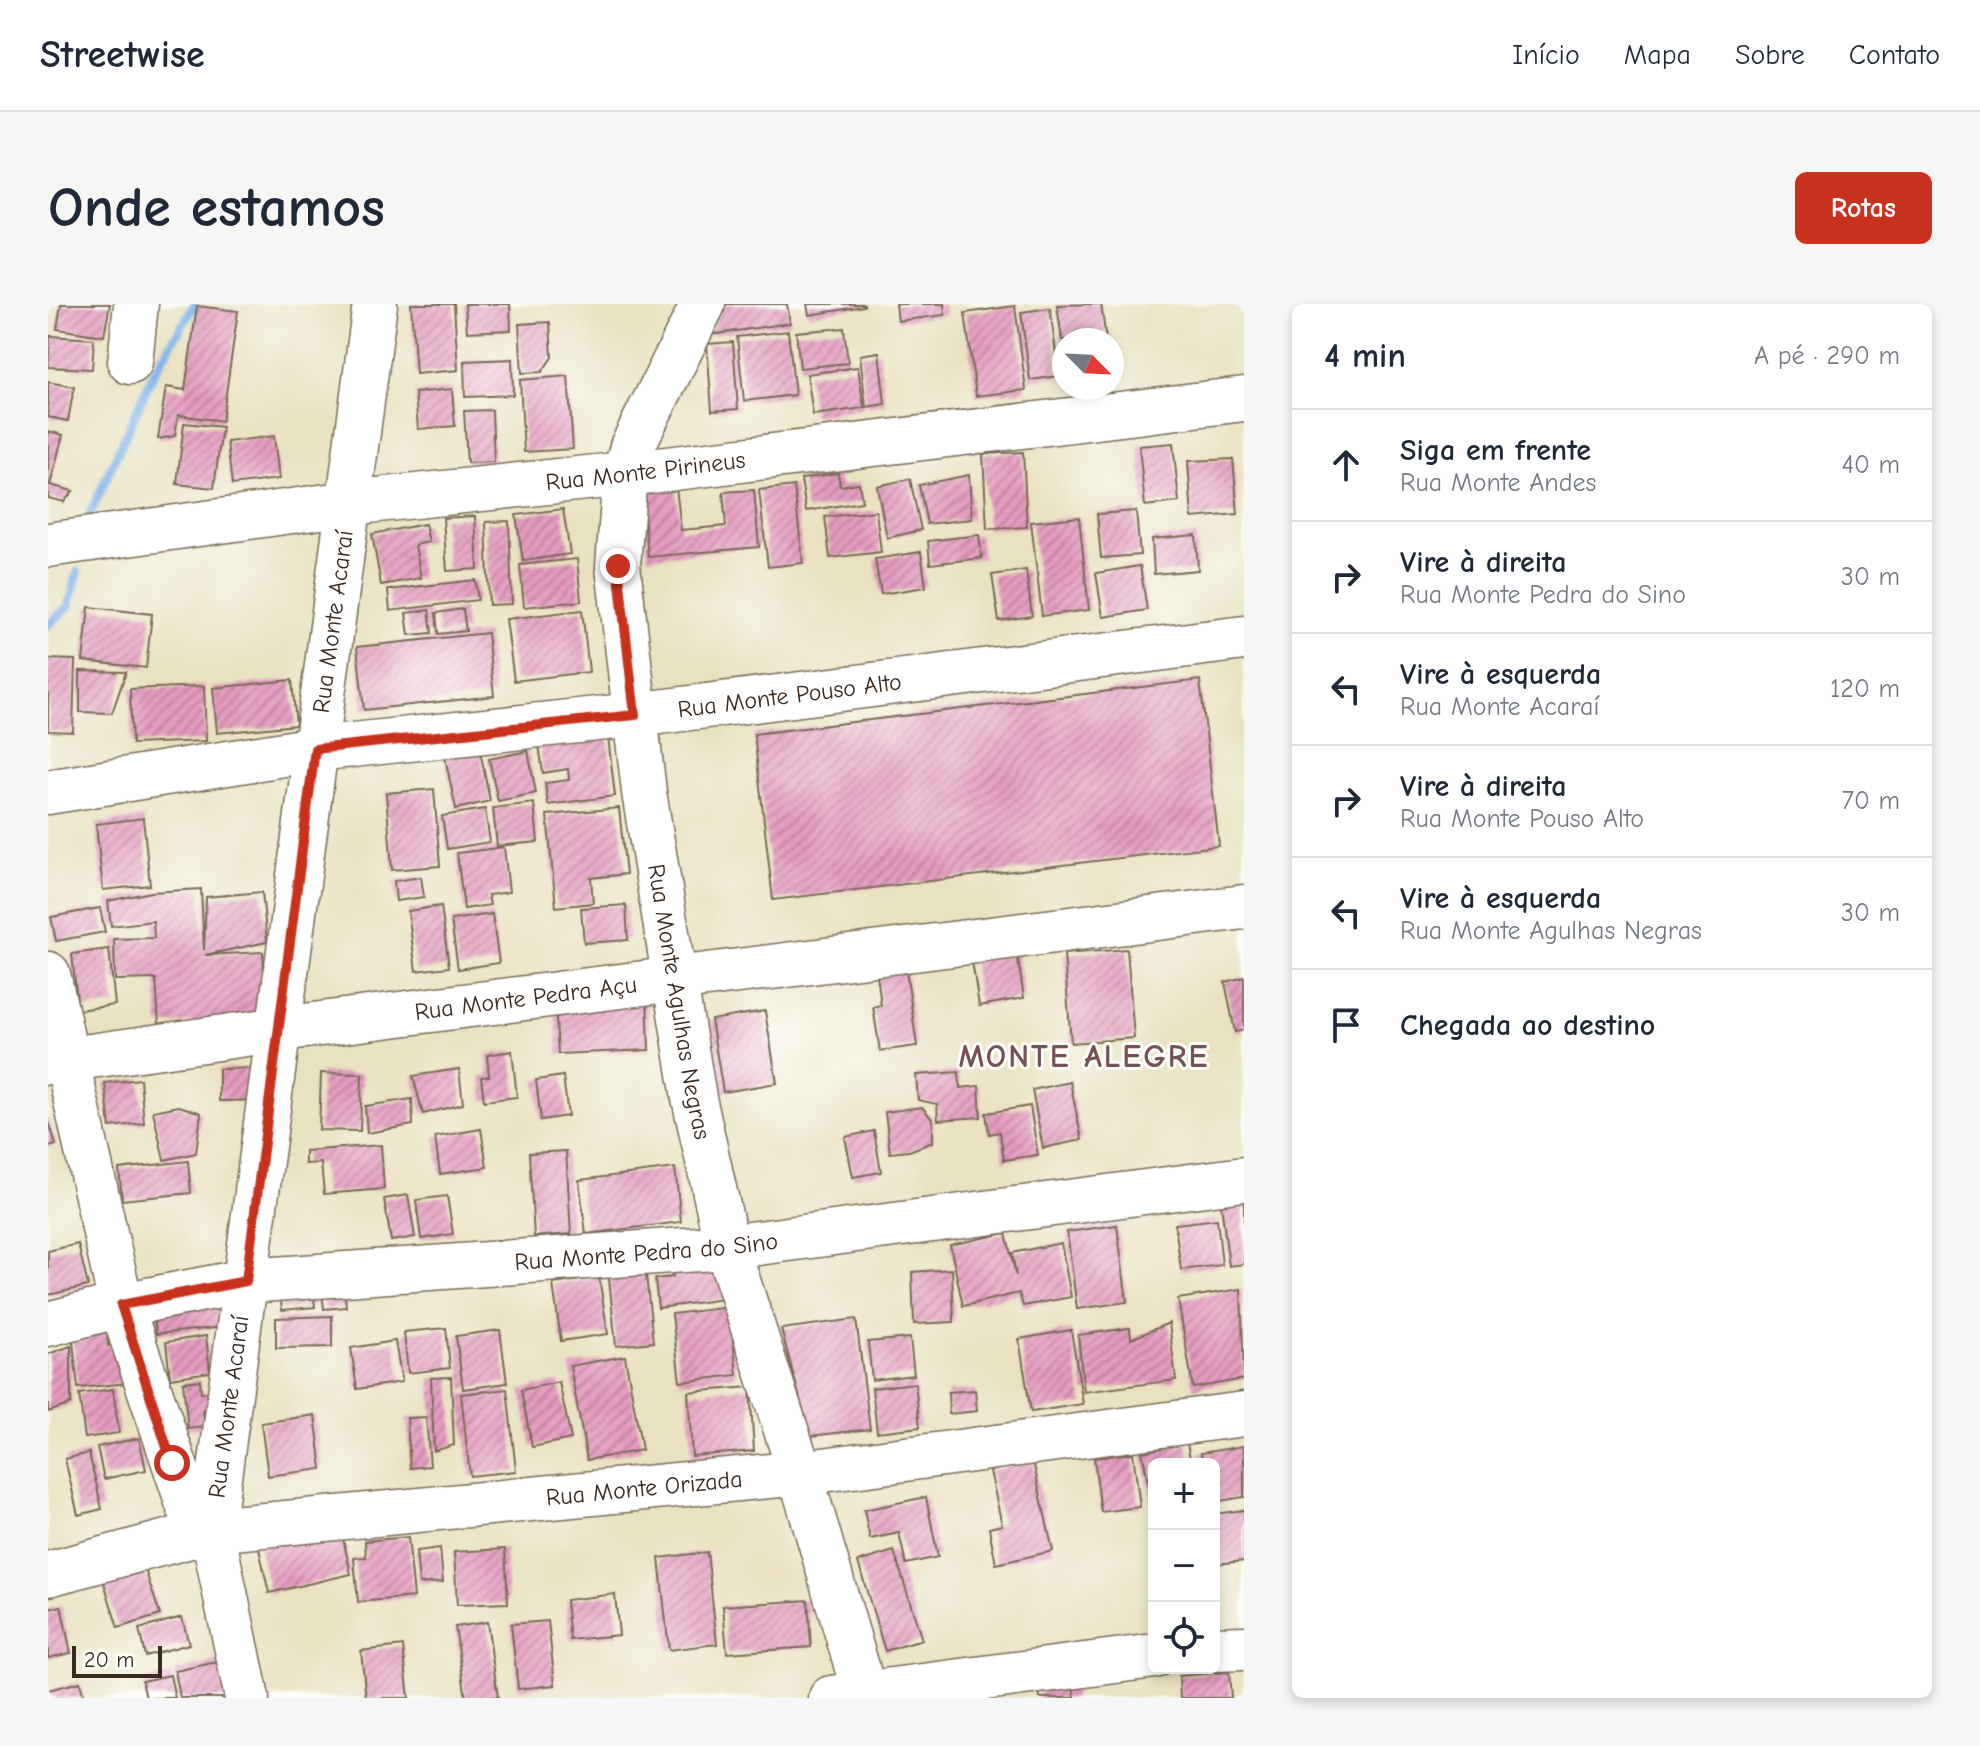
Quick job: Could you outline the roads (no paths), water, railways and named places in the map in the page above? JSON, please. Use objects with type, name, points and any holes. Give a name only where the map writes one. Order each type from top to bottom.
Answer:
[{"type":"street","points":[[130,362],[136,304]]},
{"type":"street","name":"Rua Monte Acaraí","points":[[247,1698],[212,1530],[375,304]]},
{"type":"street","name":"Rua Monte Agulhas Negras","points":[[703,304],[632,447],[625,474],[618,566],[635,715],[694,1098],[727,1247],[800,1473],[854,1697]]},
{"type":"street","name":"Rua Monte Pirineus","points":[[48,545],[349,503],[625,474],[1244,399]]},
{"type":"street","name":"Rua Monte Pouso Alto","points":[[48,792],[315,749],[635,715],[1244,638]]},
{"type":"street","name":"Rua Monte Pedra Açu","points":[[57,1060],[1244,907]]},
{"type":"street","points":[[48,974],[57,1060],[121,1305],[189,1507],[212,1530]]},
{"type":"street","name":"Rua Monte Pedra do Sino","points":[[48,1324],[121,1305],[246,1281],[727,1247],[1244,1179]]},
{"type":"street","name":"Rua Monte Orizada","points":[[48,1574],[212,1530],[800,1473],[1244,1414]]},
{"type":"street","points":[[1220,1649],[1244,1648]]},
{"type":"street","points":[[854,1697],[1148,1657]]},
{"type":"waterway","points":[[86,523],[154,372],[194,306]]},
{"type":"waterway","points":[[48,625],[69,606],[78,572]]},
{"type":"district","name":"MONTE ALEGRE","points":[[1084,1056]]}]
